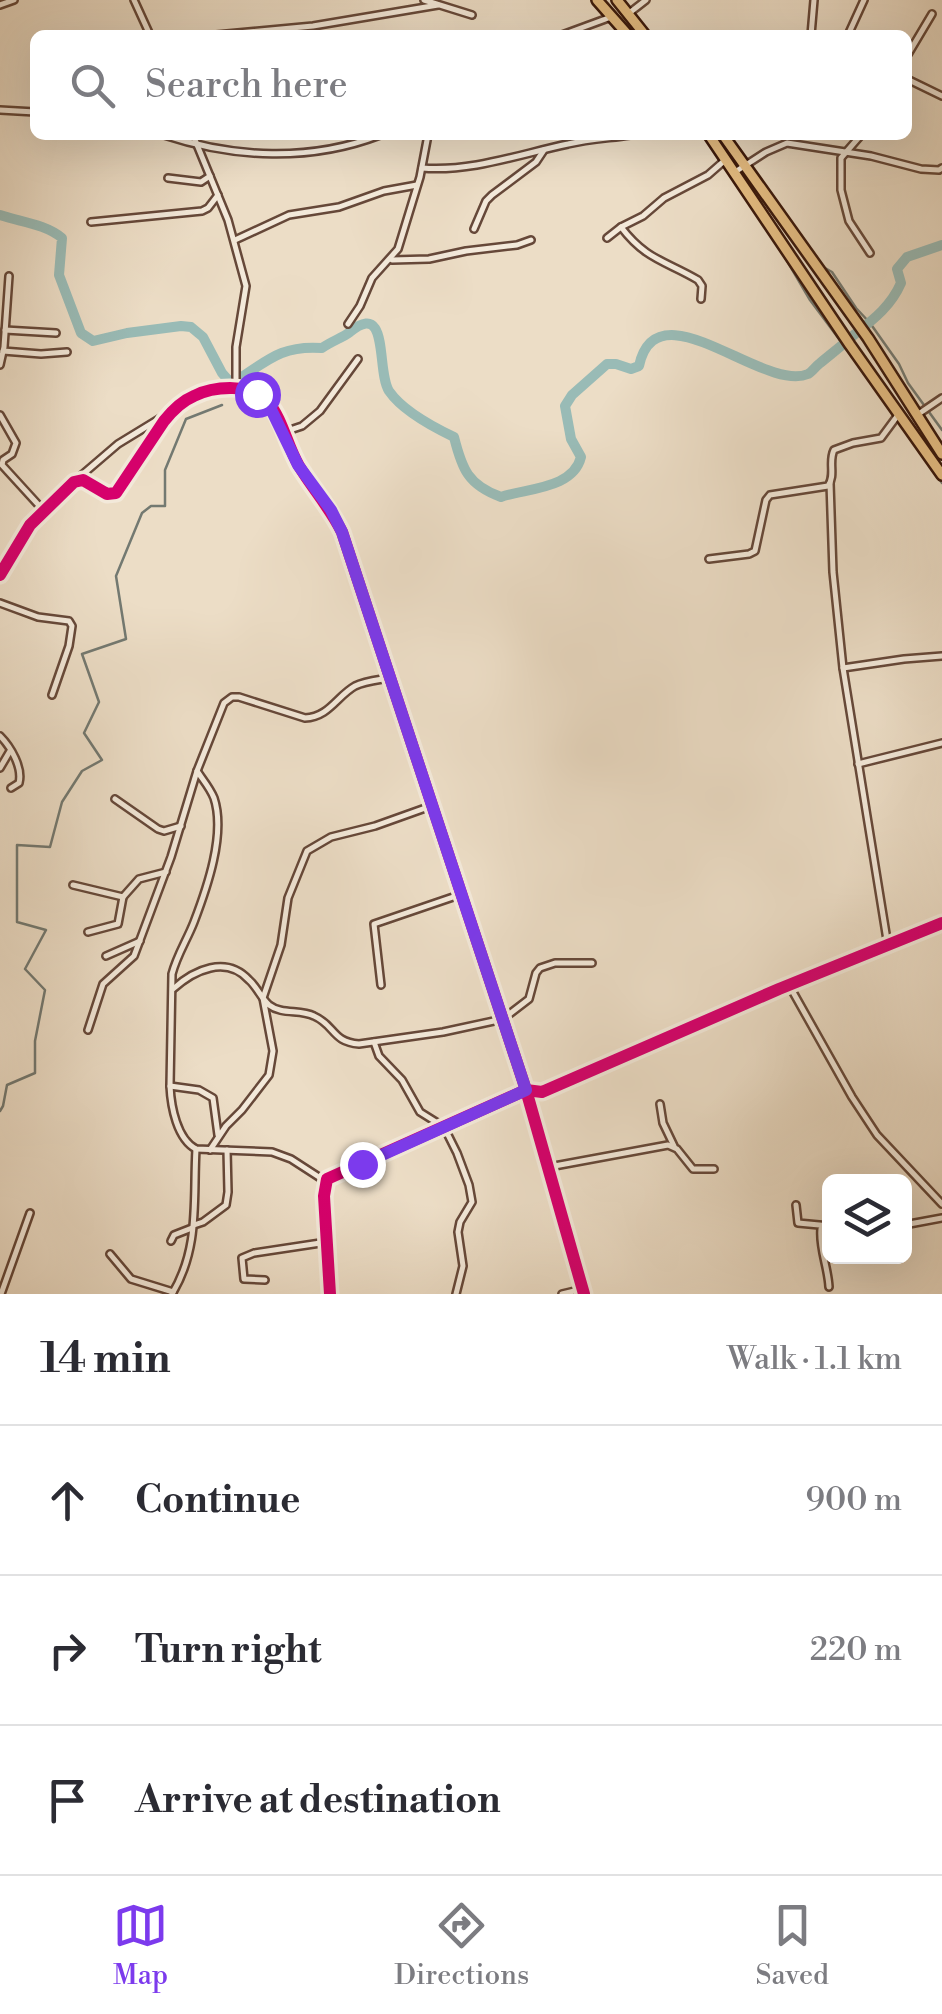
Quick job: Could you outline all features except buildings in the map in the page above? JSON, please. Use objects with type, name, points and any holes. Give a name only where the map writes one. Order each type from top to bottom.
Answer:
[{"type":"highway","points":[[597,0],[624,30]]},
{"type":"highway","points":[[617,0],[641,30]]},
{"type":"highway","points":[[712,140],[942,475]]},
{"type":"highway","points":[[727,140],[868,338],[942,454]]},
{"type":"street","points":[[0,4],[13,0]]},
{"type":"street","points":[[134,0],[148,30]]},
{"type":"street","points":[[424,0],[472,15]]},
{"type":"street","points":[[628,14],[646,0]]},
{"type":"street","points":[[811,30],[814,0]]},
{"type":"street","points":[[850,30],[864,0]]},
{"type":"street","points":[[270,30],[438,5]]},
{"type":"street","points":[[912,48],[932,14]]},
{"type":"street","points":[[575,30],[612,16]]},
{"type":"street","points":[[912,81],[942,96]]},
{"type":"street","points":[[0,110],[30,112]]},
{"type":"street","points":[[179,140],[248,153],[340,148],[365,140]]},
{"type":"street","points":[[195,140],[234,240],[246,286],[234,389]]},
{"type":"street","points":[[348,324],[372,278],[398,250],[427,140]]},
{"type":"street","points":[[422,168],[478,164],[591,140]]},
{"type":"street","points":[[857,140],[840,164],[841,190],[845,210],[870,254]]},
{"type":"street","points":[[735,172],[779,144],[793,143],[921,169],[942,168]]},
{"type":"street","points":[[474,229],[492,195],[536,162],[544,150]]},
{"type":"street","points":[[607,238],[664,198],[708,176],[726,160]]},
{"type":"street","points":[[168,178],[200,182],[210,176]]},
{"type":"street","points":[[234,240],[289,215],[339,208],[384,191],[418,185]]},
{"type":"street","points":[[91,222],[202,211],[218,196]]},
{"type":"street","points":[[622,226],[650,256],[698,280],[702,286],[701,299]]},
{"type":"street","points":[[389,260],[429,260],[531,240]]},
{"type":"street","points":[[0,365],[8,276]]},
{"type":"street","points":[[5,330],[56,333]]},
{"type":"street","points":[[3,351],[68,352]]},
{"type":"street","points":[[283,432],[302,426],[320,411],[358,359]]},
{"type":"street","points":[[0,575],[4,560],[44,510],[118,444],[194,395],[234,389],[266,399],[298,465],[342,532],[503,1018],[583,1292],[562,1294]]},
{"type":"street","points":[[917,415],[942,398]]},
{"type":"street","points":[[74,482],[83,480],[109,494],[116,493],[173,410]]},
{"type":"street","points":[[888,946],[844,668],[831,540],[830,483],[834,450],[880,438],[900,413]]},
{"type":"street","points":[[0,419],[16,443],[14,451],[1,463],[44,510]]},
{"type":"street","points":[[708,559],[754,551],[770,495],[830,483]]},
{"type":"street","points":[[0,604],[38,617],[69,621],[72,626],[52,696]]},
{"type":"street","points":[[844,668],[942,656]]},
{"type":"street","points":[[88,1030],[103,984],[134,956],[166,872],[196,771],[224,703],[232,697],[314,718],[356,686],[389,678]]},
{"type":"street","points":[[0,736],[18,764],[21,777],[19,784],[11,788]]},
{"type":"street","points":[[858,764],[942,743]]},
{"type":"street","points":[[0,768],[10,751]]},
{"type":"street","points":[[196,771],[214,799],[218,824],[193,925],[176,957],[170,991],[170,1086],[179,1127],[196,1149],[282,1154],[326,1182]]},
{"type":"street","points":[[116,799],[158,829],[180,826]]},
{"type":"street","points":[[210,1150],[269,1074],[273,1051],[263,998],[281,945],[288,898],[307,851],[331,837],[432,806]]},
{"type":"street","points":[[88,932],[118,924],[123,896],[139,879],[166,872]]},
{"type":"street","points":[[72,886],[123,896]]},
{"type":"street","points":[[381,986],[374,924],[460,895]]},
{"type":"street","points":[[330,1294],[326,1182],[331,1177],[526,1090],[542,1092],[942,923]]},
{"type":"street","points":[[106,956],[140,940]]},
{"type":"street","points":[[170,991],[200,970],[228,966],[250,980],[270,1006],[316,1016],[347,1043],[374,1042],[503,1018],[529,999],[540,968],[555,963],[592,963]]},
{"type":"street","points":[[789,985],[877,1135],[942,1204]]},
{"type":"street","points":[[374,1042],[382,1060],[402,1080],[420,1112],[444,1127],[472,1196],[458,1232],[463,1266],[456,1294]]},
{"type":"street","points":[[170,1086],[199,1090],[213,1098],[218,1137]]},
{"type":"street","points":[[660,1104],[674,1146],[692,1169],[714,1169]]},
{"type":"street","points":[[549,1167],[674,1146]]},
{"type":"street","points":[[110,1254],[131,1279],[173,1293],[191,1250],[196,1149]]},
{"type":"street","points":[[170,1241],[226,1206],[226,1150]]},
{"type":"street","points":[[796,1205],[798,1223],[822,1225]]},
{"type":"street","points":[[1,1294],[30,1213]]},
{"type":"street","points":[[912,1224],[942,1218]]},
{"type":"street","points":[[266,1280],[244,1279],[244,1256],[327,1242]]},
{"type":"street","points":[[826,1264],[829,1287]]},
{"type":"waterway","points":[[0,215],[40,226],[62,238],[59,275],[81,333],[93,341],[127,333],[191,327],[203,337],[230,382],[276,356],[296,349],[322,348],[363,324],[371,324],[380,342],[389,391],[410,411],[454,437],[468,474],[481,487],[501,497],[548,486],[576,468],[581,457],[571,439],[565,406],[607,364],[631,369],[639,366],[650,344],[667,335],[713,346],[789,376],[808,374],[887,305],[901,283],[897,269],[907,257],[942,245]]},
{"type":"waterway","points":[[780,249],[810,300],[871,382]]},
{"type":"waterway","points":[[825,268],[870,323],[942,430]]},
{"type":"waterway","points":[[0,1111],[7,1085],[35,1073],[35,1041],[45,990],[25,969],[46,930],[17,922],[17,845],[50,847],[62,802],[82,771],[102,760],[84,733],[99,702],[82,654],[126,639],[116,576],[142,513],[151,506],[165,506],[165,470],[186,419],[222,405]]},
{"type":"waterway","points":[[926,460],[942,483]]},
{"type":"cycle path","points":[[0,575],[30,525],[74,482],[83,480],[107,494],[116,493],[164,421],[185,401],[212,390],[233,388],[253,392],[268,402],[299,466],[342,532],[526,1090],[542,1092],[942,923]]},
{"type":"cycle path","points":[[330,1294],[324,1196],[327,1179],[526,1090],[584,1294]]},
{"type":"route","points":[[257,394],[266,399],[298,465],[342,532],[526,1090],[362,1164]]}]
